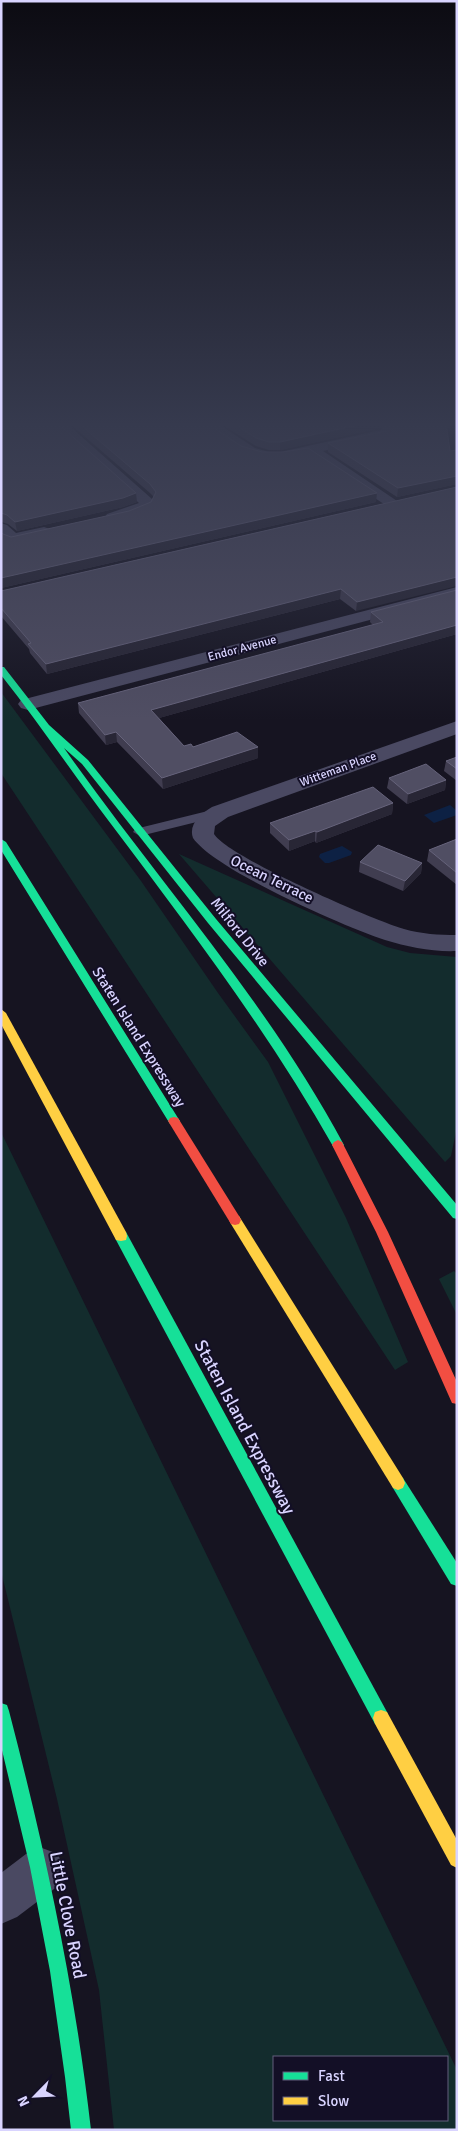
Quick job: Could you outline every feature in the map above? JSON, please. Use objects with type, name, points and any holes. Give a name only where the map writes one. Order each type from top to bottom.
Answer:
[{"type":"main road","name":"Milford Drive","points":[[1,669],[44,724],[85,762],[249,966],[457,1214]]},
{"type":"main road","points":[[44,724],[70,766],[197,931],[297,1074],[362,1192],[457,1398]]},
{"type":"main road","name":"Staten Island Expressway","points":[[1,842],[457,1578]]},
{"type":"main road","name":"Staten Island Expressway","points":[[1,1013],[457,1859]]},
{"type":"main road","points":[[1,1027],[17,1042]]},
{"type":"main road","name":"Little Clove Road","points":[[1,1711],[42,1870],[67,2003],[81,2130]]},
{"type":"street","points":[[5,536],[58,529]]},
{"type":"street","name":"Endor Avenue","points":[[28,704],[457,592]]},
{"type":"street","name":"Witteman Place","points":[[220,812],[457,727]]},
{"type":"street","name":"Ocean Terrace","points":[[220,812],[205,824],[203,833],[207,842],[223,855],[379,930],[407,938],[457,943]]},
{"type":"street","points":[[1,1901],[42,1870]]},
{"type":"lane","points":[[140,832],[220,812]]},
{"type":"green space","points":[[1,692],[141,881],[268,1062],[346,1218],[408,1362],[395,1370],[1,773]]},
{"type":"green space","points":[[179,854],[387,947],[410,953],[457,957],[457,1127],[451,1156],[445,1162]]},
{"type":"green space","points":[[1,1132],[457,2070],[457,2130],[114,2130],[99,1990],[57,1799],[1,1571]]},
{"type":"green space","points":[[454,1271],[457,1274],[457,1315],[439,1279]]},
{"type":"water","points":[[450,805],[457,811],[457,815],[434,823],[424,815]]},
{"type":"water","points":[[342,846],[352,852],[351,855],[329,863],[325,863],[319,857],[320,854]]},
{"type":"building","points":[[82,521],[251,521],[1,578],[1,532],[11,537]]},
{"type":"building","points":[[306,521],[457,521],[457,577],[357,602],[341,589],[46,664],[28,644],[31,643],[1,608],[1,591]]},
{"type":"building","points":[[457,590],[457,625],[151,710],[184,746],[191,744],[193,747],[237,732],[258,747],[162,778],[116,732],[105,735],[78,703],[383,622],[371,612]]},
{"type":"building","points":[[457,757],[457,769],[446,761]]},
{"type":"building","points":[[426,764],[446,780],[408,794],[389,778]]},
{"type":"building","points":[[373,787],[393,803],[317,832],[315,831],[289,840],[270,823]]},
{"type":"building","points":[[457,839],[457,873],[429,850]]},
{"type":"building","points":[[378,845],[422,863],[405,881],[360,862]]},
{"type":"traffic: fast","points":[[1,669],[44,724]]},
{"type":"traffic: fast","points":[[44,724],[97,800],[249,1003],[286,1058],[338,1145]]},
{"type":"traffic: fast","points":[[44,725],[85,762],[212,921],[457,1214]]},
{"type":"traffic: fast","points":[[1,842],[174,1121]]},
{"type":"traffic: fast","points":[[121,1236],[381,1718]]},
{"type":"traffic: fast","points":[[398,1483],[457,1578]]},
{"type":"traffic: fast","points":[[1,1711],[50,1919],[68,2024],[81,2130]]},
{"type":"traffic: slow","points":[[1,1013],[121,1236]]},
{"type":"traffic: slow","points":[[235,1220],[398,1483]]},
{"type":"traffic: slow","points":[[381,1718],[457,1859]]},
{"type":"traffic: jam","points":[[174,1121],[235,1220]]},
{"type":"traffic: jam","points":[[338,1145],[382,1232],[457,1398]]}]
